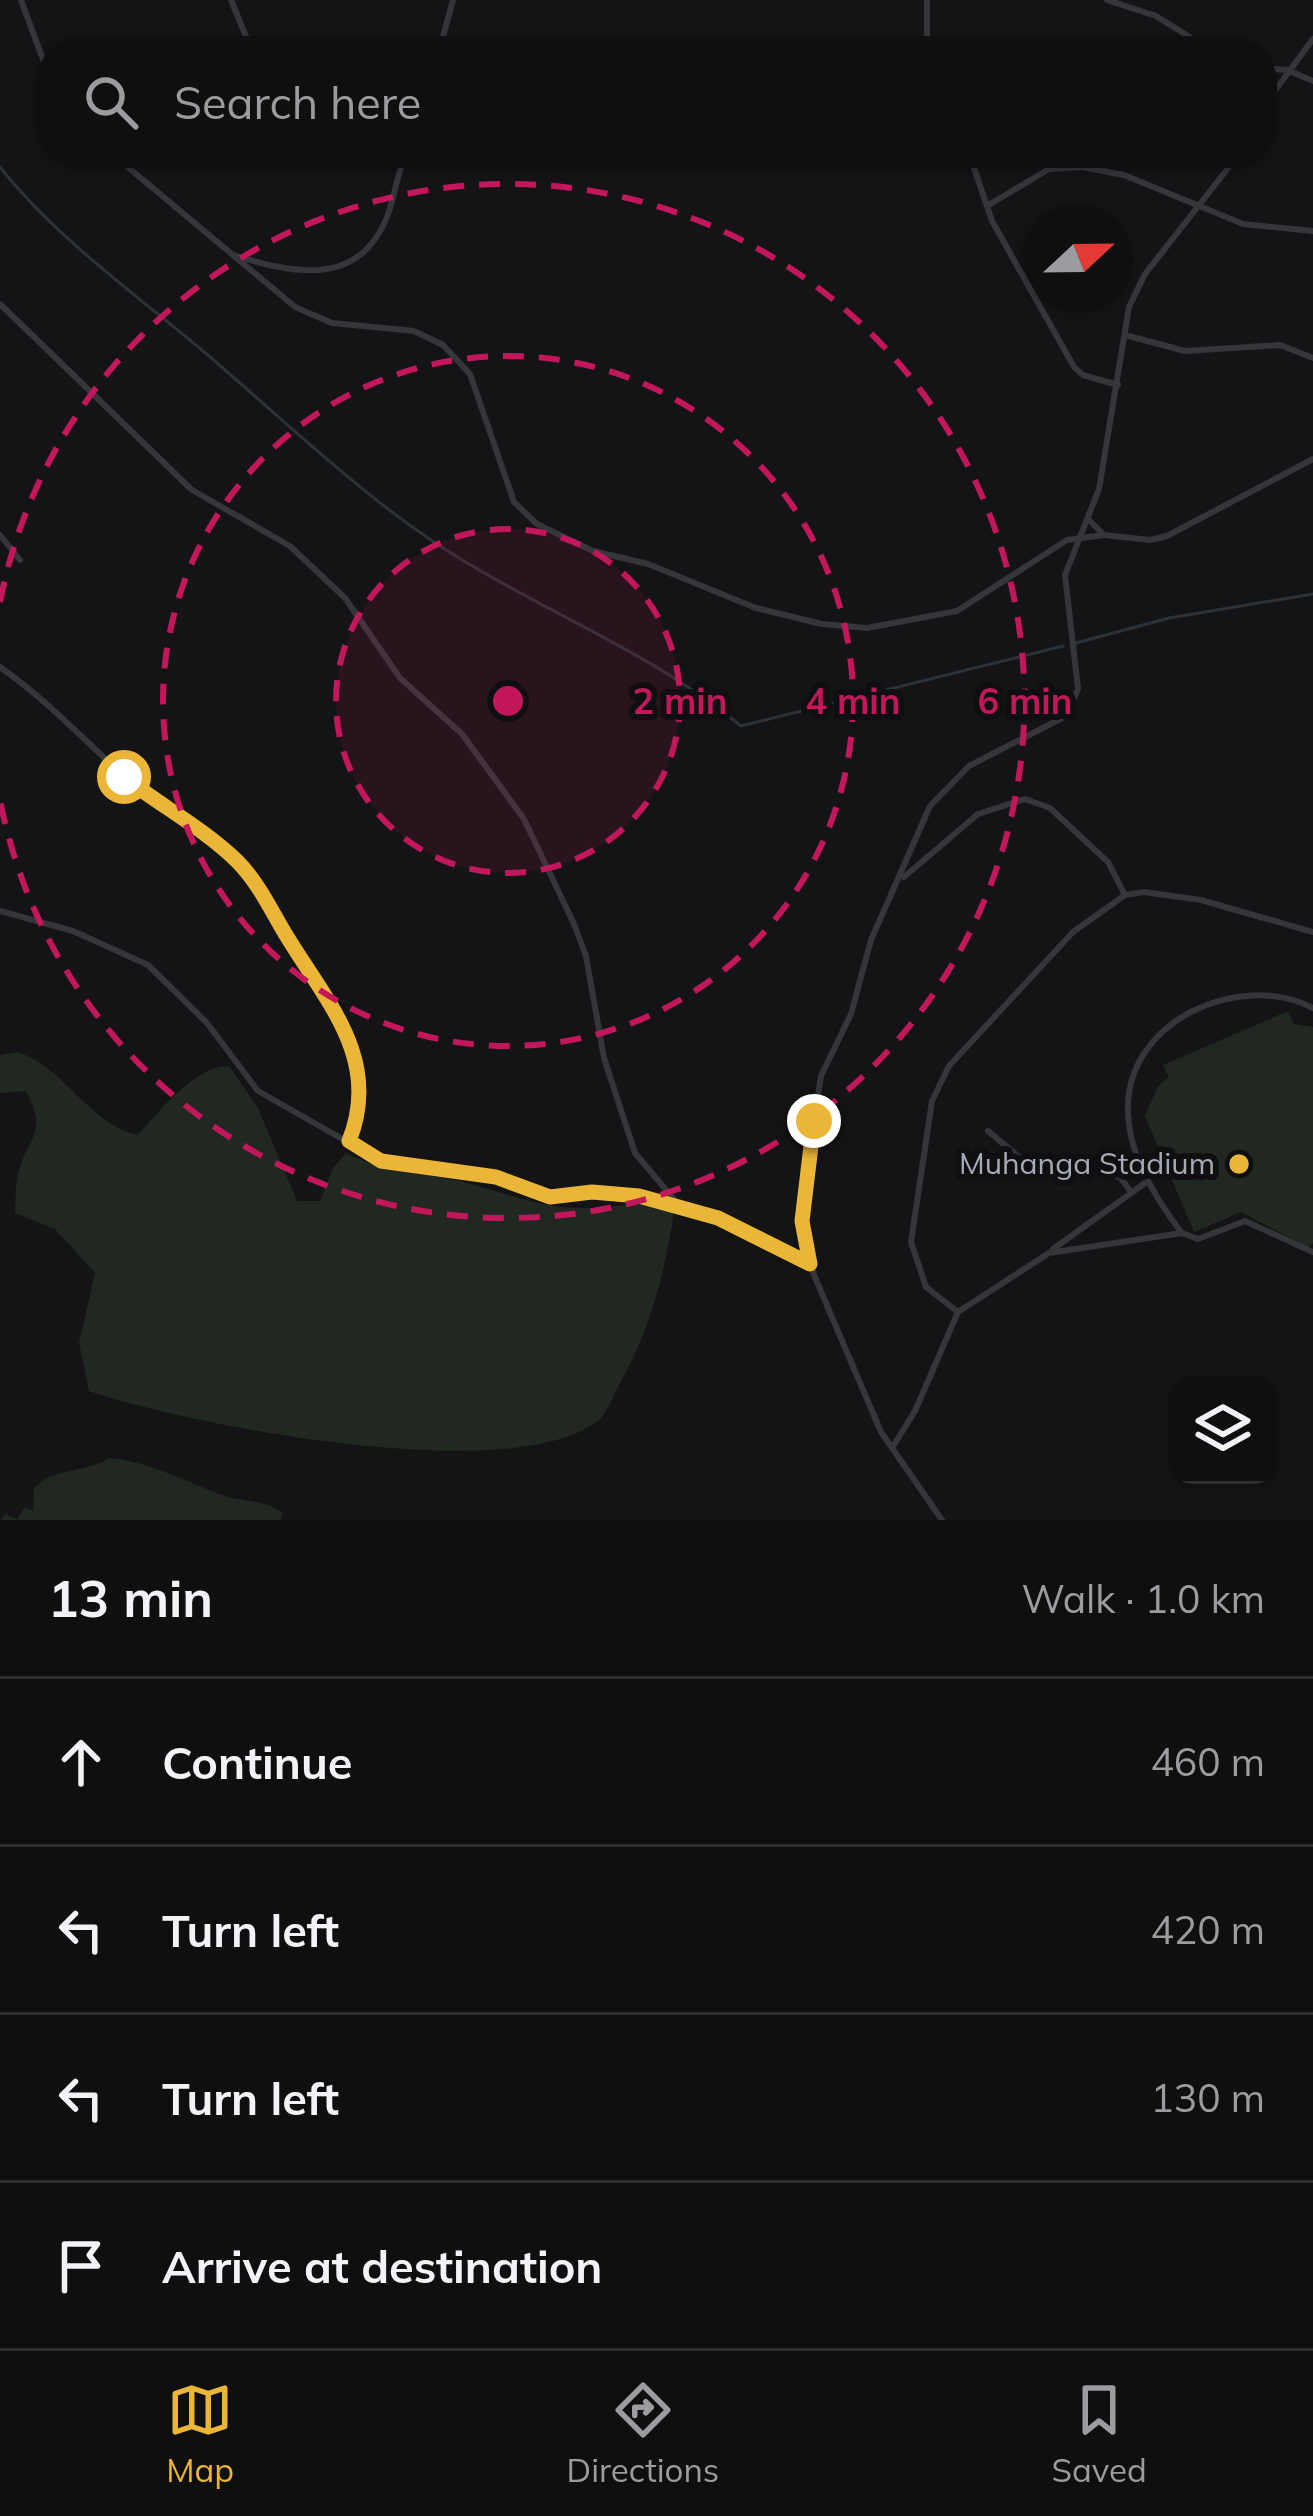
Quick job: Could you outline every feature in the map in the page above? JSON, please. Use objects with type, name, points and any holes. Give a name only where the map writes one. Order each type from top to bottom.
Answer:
[{"type":"street","points":[[21,0],[36,40]]},
{"type":"street","points":[[231,0],[246,36]]},
{"type":"street","points":[[443,36],[453,0]]},
{"type":"street","points":[[927,0],[927,36]]},
{"type":"street","points":[[1107,0],[1156,16],[1188,36]]},
{"type":"street","points":[[1277,85],[1313,39]]},
{"type":"street","points":[[1277,69],[1313,80]]},
{"type":"street","points":[[129,168],[306,313],[356,328],[426,334],[453,353],[470,374],[506,487],[537,524],[593,551],[648,564],[756,608],[838,626],[915,623],[957,611],[1067,540],[1167,536],[1313,459]]},
{"type":"street","points":[[230,254],[298,273],[355,260],[380,232],[401,168]]},
{"type":"street","points":[[974,168],[987,206],[1073,367],[1083,375],[1118,385]]},
{"type":"street","points":[[987,206],[1049,169],[1066,168]]},
{"type":"street","points":[[1087,168],[1124,175],[1243,224],[1313,231]]},
{"type":"street","points":[[942,1520],[892,1448],[810,1264],[802,1221],[820,1080],[851,1014],[875,929],[901,879],[924,815],[949,782],[980,759],[1066,716],[1072,707],[1078,678],[1064,587],[1090,520],[1129,307],[1145,274],[1230,168]]},
{"type":"street","points":[[0,304],[192,490],[290,546],[345,598],[400,678],[450,721],[491,770],[542,851],[581,942],[604,1058],[635,1154],[683,1210]]},
{"type":"street","points":[[1125,334],[1185,351],[1280,345],[1313,358]]},
{"type":"street","points":[[1090,520],[1104,535]]},
{"type":"street","points":[[0,535],[20,560]]},
{"type":"street","points":[[0,667],[38,693],[124,777],[220,846],[254,880],[338,1010],[356,1058],[362,1092],[349,1141]]},
{"type":"street","points":[[901,879],[978,814],[1025,799],[1050,808],[1104,857],[1125,895]]},
{"type":"street","points":[[958,1312],[926,1287],[910,1242],[935,1093],[949,1066],[1080,925],[1125,895],[1168,894],[1313,932]]},
{"type":"street","points":[[0,911],[73,931],[148,965],[207,1023],[258,1091],[381,1161],[496,1177],[550,1197],[613,1192],[718,1218],[810,1264]]},
{"type":"street","points":[[1182,1233],[1148,1180],[1128,1115],[1131,1086],[1150,1044],[1172,1023],[1232,997],[1277,993],[1313,1009]]},
{"type":"street","points":[[988,1131],[1019,1157],[1120,1177],[1131,1192]]},
{"type":"street","points":[[892,1448],[915,1411],[958,1312],[1148,1180]]},
{"type":"street","points":[[1049,1252],[1182,1233],[1198,1239],[1249,1221],[1313,1252]]},
{"type":"shaded area","name":"Muhanga Stadium","points":[[1288,1011],[1294,1024],[1313,1027],[1313,1243],[1309,1248],[1241,1212],[1194,1232],[1145,1116],[1158,1086],[1169,1077],[1163,1065]]},
{"type":"shaded area","points":[[18,1052],[50,1070],[105,1120],[138,1135],[191,1081],[229,1066],[258,1108],[297,1201],[320,1201],[333,1168],[346,1153],[389,1168],[559,1207],[675,1206],[648,1322],[605,1413],[558,1440],[499,1449],[428,1450],[272,1434],[89,1391],[79,1343],[95,1273],[55,1229],[15,1213],[18,1174],[36,1126],[26,1091],[0,1093],[0,1055]]},
{"type":"shaded area","points":[[109,1458],[152,1467],[283,1513],[280,1520],[0,1520],[6,1514],[17,1519],[25,1507],[33,1511],[34,1488],[43,1481]]},
{"type":"waterway","points":[[0,167],[71,241],[393,513],[459,558],[673,677],[741,726],[1063,646]]},
{"type":"waterway","points":[[1076,643],[1169,618],[1313,594]]},
{"type":"place","name":"Muhanga Stadium","points":[[1239,1164]]},
{"type":"route","points":[[124,777],[204,833],[254,880],[338,1010],[356,1058],[362,1092],[349,1141],[381,1161],[496,1177],[550,1197],[578,1192],[639,1196],[718,1218],[810,1264],[802,1221],[814,1121]]}]
